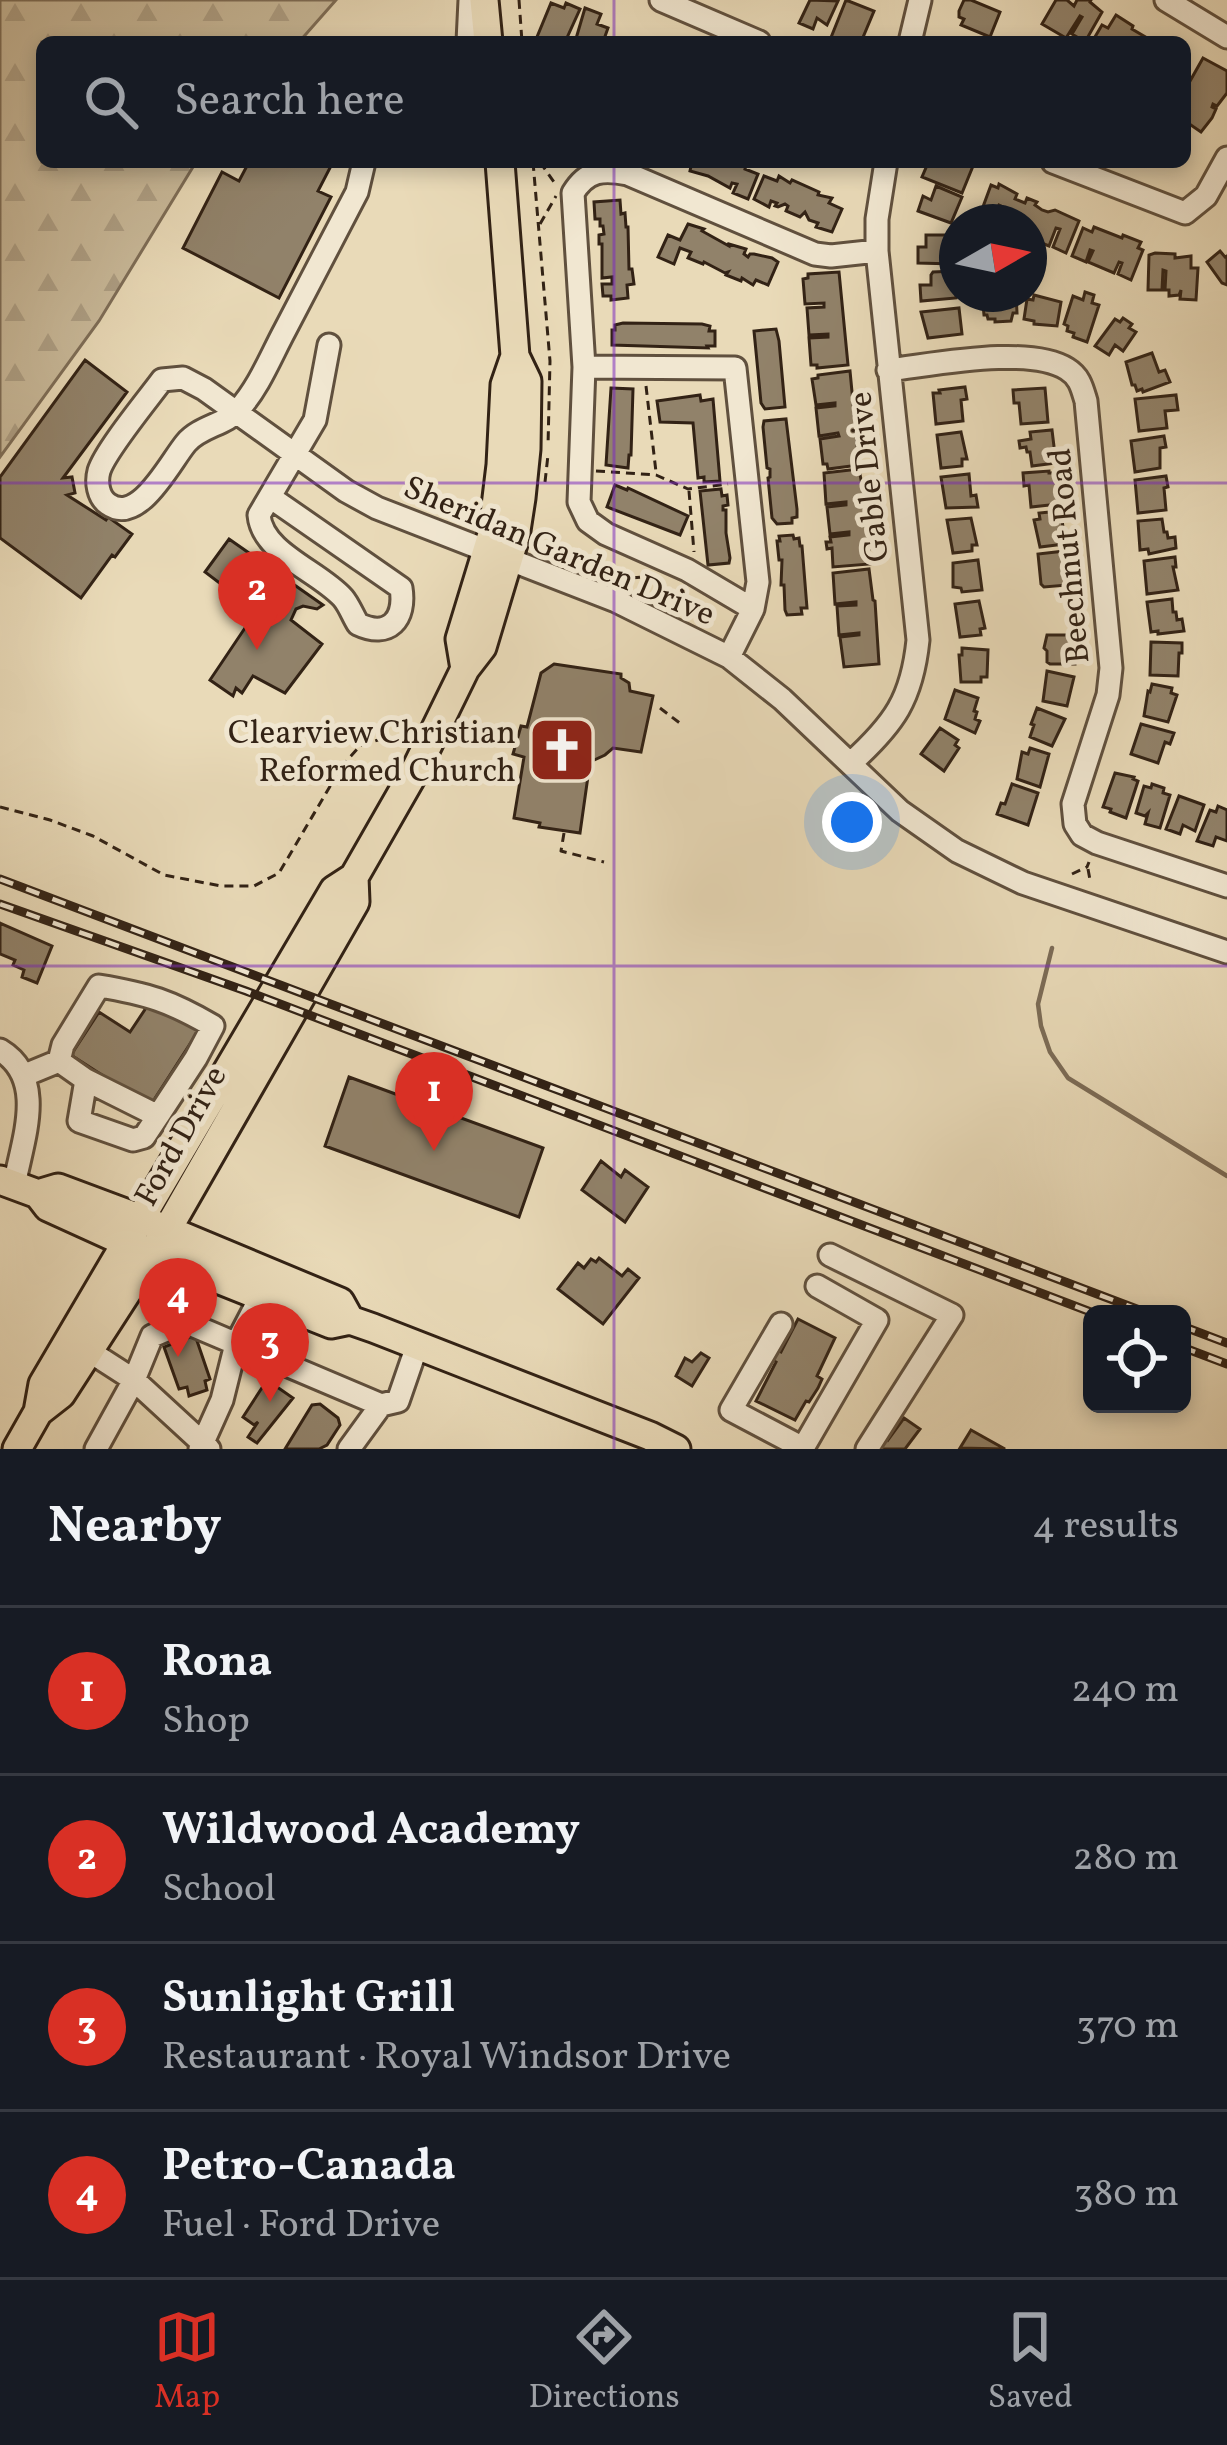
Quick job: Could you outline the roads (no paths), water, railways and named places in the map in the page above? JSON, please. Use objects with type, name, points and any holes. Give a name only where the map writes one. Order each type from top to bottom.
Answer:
[{"type":"main road","points":[[484,0],[487,36]]},
{"type":"main road","name":"Ford Drive","points":[[38,1412],[62,1394],[89,1351],[146,1236],[334,890],[354,877],[424,754],[465,669],[482,647],[498,555],[496,512],[505,385],[515,356],[500,168]]},
{"type":"main road","points":[[17,1186],[48,1207],[340,1302],[350,1320]]},
{"type":"main road","points":[[146,1236],[261,1296],[331,1324],[350,1320],[676,1449]]},
{"type":"main road","name":"Ford Drive","points":[[16,1449],[38,1412],[43,1384],[146,1236]]},
{"type":"street","points":[[468,36],[470,0]]},
{"type":"street","points":[[661,0],[703,8],[750,36]]},
{"type":"street","points":[[911,36],[920,0]]},
{"type":"street","points":[[1166,0],[1227,37]]},
{"type":"street","points":[[1069,168],[1185,213],[1206,196],[1227,158]]},
{"type":"street","points":[[237,413],[357,192],[363,168]]},
{"type":"street","name":"Gable Drive","points":[[850,763],[895,718],[908,693],[918,640],[877,250],[885,168]]},
{"type":"street","points":[[753,609],[606,534],[588,521],[579,502],[584,367],[573,193],[591,173],[609,170],[815,254],[877,250]]},
{"type":"street","points":[[270,497],[400,588],[403,610],[393,623],[374,630],[358,624],[345,599],[270,542],[260,529],[259,515],[316,420],[329,345]]},
{"type":"street","name":"Beechnut Road","points":[[888,370],[1007,357],[1051,363],[1081,382],[1111,668],[1108,695],[1073,804],[1075,824],[1096,843],[1227,886]]},
{"type":"street","points":[[584,367],[735,368],[758,582],[753,609],[729,657]]},
{"type":"street","name":"Sheridan Garden Drive","points":[[237,413],[188,440],[143,500],[120,508],[102,499],[100,467],[162,380],[183,378],[204,388],[346,491],[377,508],[616,601],[729,657],[782,699],[900,811],[957,851],[1022,883],[1227,952]]},
{"type":"street","points":[[59,1061],[99,986],[176,1004],[213,1026],[139,1140],[79,1121],[86,1080]]},
{"type":"street","points":[[0,1050],[25,1075],[30,1097],[17,1186]]},
{"type":"street","points":[[25,1075],[59,1061]]},
{"type":"street","points":[[59,1061],[158,1116]]},
{"type":"street","points":[[830,1255],[952,1315],[867,1449]]},
{"type":"street","points":[[781,1324],[731,1410],[802,1448],[877,1320],[818,1286]]},
{"type":"street","points":[[89,1351],[134,1380],[204,1448],[236,1344],[261,1296]]},
{"type":"street","points":[[96,1449],[152,1336],[185,1322],[381,1406]]},
{"type":"street","points":[[350,1449],[381,1406],[398,1401],[417,1346]]},
{"type":"waterway","points":[[1052,948],[1038,1004],[1050,1052],[1068,1078],[1227,1176]]},
{"type":"railway","points":[[0,879],[1126,1305]]},
{"type":"railway","points":[[0,904],[246,991],[1083,1309]]},
{"type":"railway","points":[[1191,1329],[1227,1343]]},
{"type":"railway","points":[[1191,1350],[1227,1364]]},
{"type":"place","name":"Wildwood Academy","points":[[257,650]]},
{"type":"place","name":"Clearview Christian Reformed Church","points":[[562,750]]},
{"type":"place","name":"Rona","points":[[434,1151]]},
{"type":"place","name":"Petro-Canada","points":[[178,1357]]},
{"type":"place","name":"Sunlight Grill","points":[[270,1402]]}]
